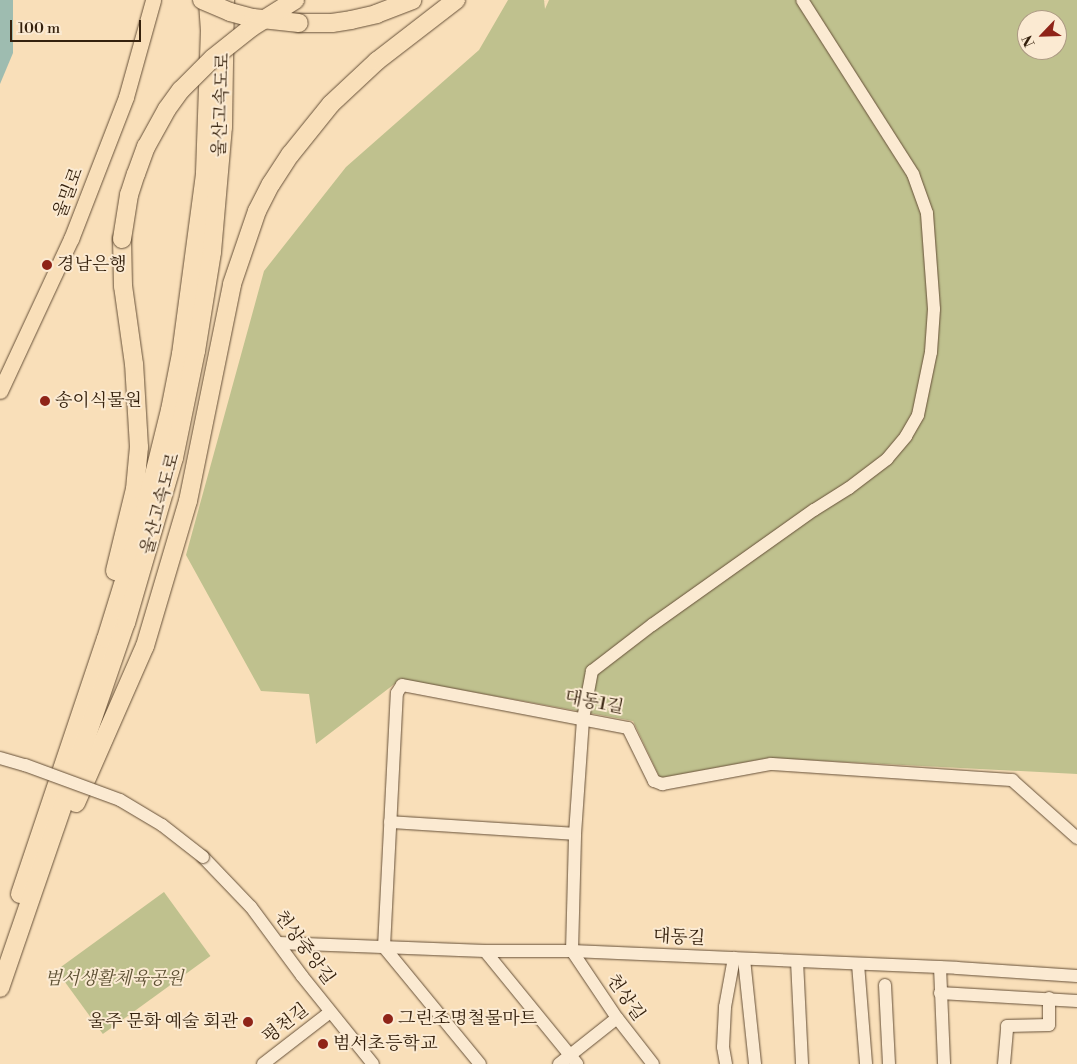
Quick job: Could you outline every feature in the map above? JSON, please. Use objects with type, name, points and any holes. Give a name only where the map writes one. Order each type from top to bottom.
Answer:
[{"type":"highway","points":[[202,0],[230,12],[253,18],[299,23],[332,23],[350,20],[376,14],[412,0]]},
{"type":"highway","name":"울산고속도로","points":[[0,954],[142,523],[162,448],[181,354],[204,172],[210,31],[208,0]]},
{"type":"highway","name":"울산고속도로","points":[[0,988],[145,564],[174,458],[206,295],[216,214],[222,127],[225,0]]},
{"type":"highway","points":[[87,692],[86,672],[127,526],[138,468],[137,397],[122,286],[122,239],[129,195],[146,147],[167,109],[188,83],[213,58],[252,27],[295,0]]},
{"type":"highway","points":[[48,851],[67,826],[145,646],[188,501],[232,284],[257,211],[290,154],[331,104],[377,61],[456,0]]},
{"type":"main road","name":"울밀로","points":[[0,391],[74,230],[126,97],[153,0]]},
{"type":"street","points":[[572,951],[576,834],[584,719],[592,671],[652,625],[887,459],[906,436],[918,415],[931,352],[934,308],[927,213],[913,174],[802,0]]},
{"type":"street","name":"대동1길","points":[[384,947],[396,693],[402,686],[628,728],[654,781],[662,784],[771,764],[1012,780],[1077,838]]},
{"type":"street","name":"천상중앙길","points":[[0,758],[25,765],[120,800],[162,825],[203,857],[238,891],[330,1012],[373,1064]]},
{"type":"street","points":[[390,822],[576,834]]},
{"type":"street","name":"대동길","points":[[279,943],[485,951],[572,951],[940,967],[1077,976]]},
{"type":"street","points":[[384,947],[480,1064]]},
{"type":"street","points":[[485,951],[573,1060]]},
{"type":"street","name":"천상길","points":[[572,951],[617,1018],[653,1064]]},
{"type":"street","points":[[726,1064],[723,1046],[725,1007],[739,959]]},
{"type":"street","points":[[739,959],[755,1064]]},
{"type":"street","points":[[797,961],[802,1064]]},
{"type":"street","points":[[858,964],[866,1064]]},
{"type":"street","points":[[940,967],[944,1064]]},
{"type":"street","points":[[885,985],[889,1064]]},
{"type":"street","points":[[940,993],[1077,1000]]},
{"type":"street","points":[[1004,1064],[1006,1026],[1049,1025],[1049,998]]},
{"type":"street","name":"평천길","points":[[263,1064],[330,1012]]},
{"type":"street","points":[[559,1064],[573,1060],[617,1018]]},
{"type":"green space","points":[[508,0],[544,0],[545,9],[549,0],[1077,0],[1077,774],[768,758],[660,778],[633,721],[401,679],[316,744],[309,694],[261,691],[186,555],[264,271],[346,167],[479,50]]},
{"type":"green space","name":"범서생활체육공원","points":[[164,892],[210,956],[103,1034],[56,970]]},
{"type":"shaded area","points":[[0,0],[13,0],[13,53],[0,84]]},
{"type":"place","name":"경남은행","points":[[47,265]]},
{"type":"place","name":"송이식물원","points":[[45,401]]},
{"type":"place","name":"그린조명철물마트","points":[[388,1019]]},
{"type":"place","name":"울주 문화 예술 회관","points":[[248,1022]]},
{"type":"place","name":"범서초등학교","points":[[323,1044]]}]
